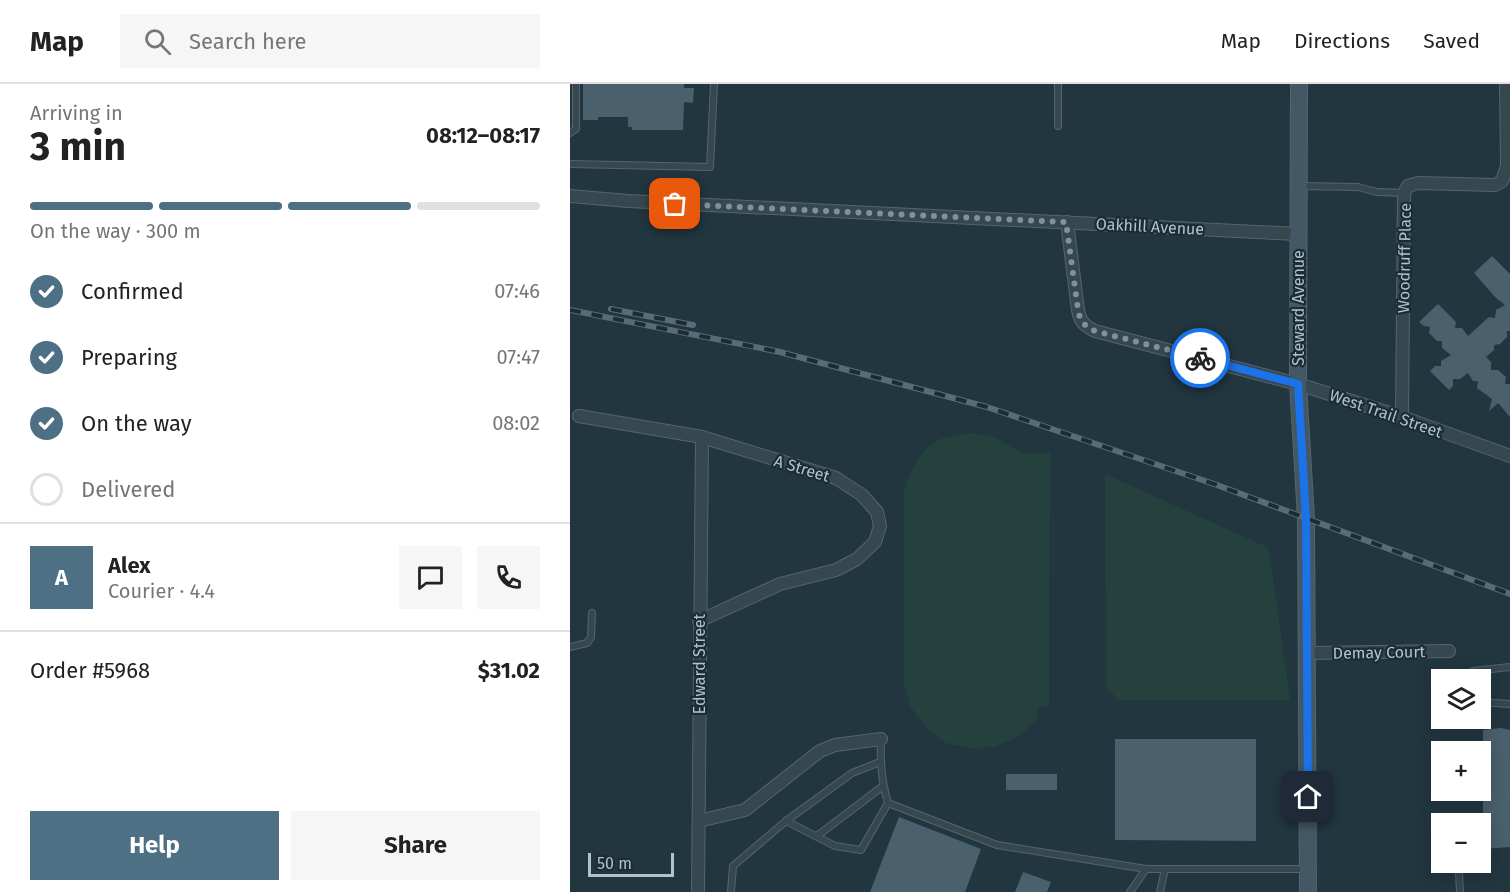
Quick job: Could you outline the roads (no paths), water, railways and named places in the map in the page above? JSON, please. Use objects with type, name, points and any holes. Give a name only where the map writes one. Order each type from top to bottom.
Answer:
[{"type":"main road","name":"Steward Avenue","points":[[1299,84],[1298,384],[1306,510],[1308,892]]},
{"type":"street","name":"Woodruff Place","points":[[1402,417],[1404,193],[1408,186],[1418,183],[1495,185],[1502,181],[1507,166],[1506,84]]},
{"type":"street","name":"Oakhill Avenue","points":[[570,196],[628,201],[1298,234]]},
{"type":"street","name":"West Trail Street","points":[[1066,222],[1079,319],[1085,326],[1106,334],[1298,384],[1402,417],[1510,456]]},
{"type":"street","name":"A Street","points":[[579,416],[702,436],[836,478],[862,495],[877,512],[880,526],[875,542],[857,559],[836,570],[780,584],[699,621]]},
{"type":"street","name":"Edward Street","points":[[698,892],[702,436]]},
{"type":"street","name":"Demay Court","points":[[1308,653],[1449,651]]},
{"type":"street","points":[[699,821],[745,810],[820,751],[835,745],[882,739]]},
{"type":"lane","points":[[570,133],[576,129],[576,84]]},
{"type":"lane","points":[[570,164],[710,167],[714,84]]},
{"type":"lane","points":[[1058,84],[1058,126]]},
{"type":"lane","points":[[1298,186],[1358,187],[1377,192],[1404,193]]},
{"type":"lane","points":[[570,647],[587,643],[591,637],[592,613]]},
{"type":"lane","points":[[1491,669],[1510,667]]},
{"type":"lane","points":[[1491,703],[1510,704]]},
{"type":"lane","points":[[786,821],[835,846],[861,850],[888,803],[880,762],[882,739]]},
{"type":"lane","points":[[731,892],[733,866],[786,821],[852,773],[880,762]]},
{"type":"lane","points":[[817,836],[883,786]]},
{"type":"lane","points":[[888,803],[996,845],[1146,869],[1308,869]]},
{"type":"lane","points":[[1130,892],[1146,869]]},
{"type":"lane","points":[[1160,892],[1165,869]]},
{"type":"lane","points":[[1459,873],[1460,892]]},
{"type":"railway","points":[[611,309],[693,325]]},
{"type":"railway","points":[[570,310],[780,352],[987,407],[1217,485],[1510,594]]}]
